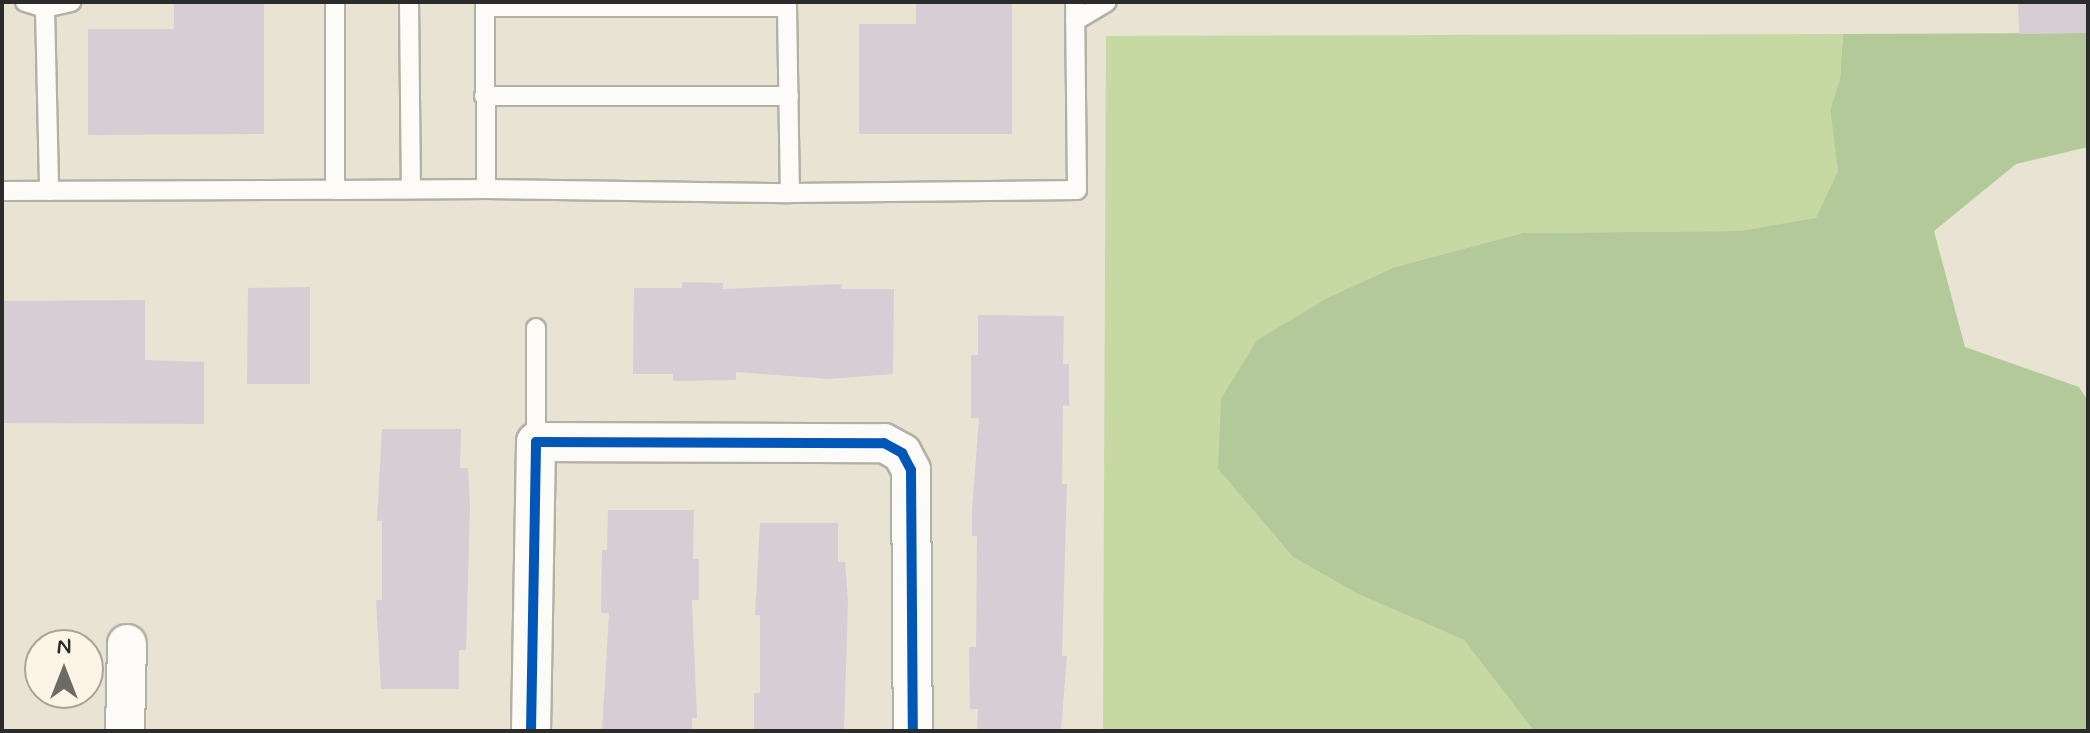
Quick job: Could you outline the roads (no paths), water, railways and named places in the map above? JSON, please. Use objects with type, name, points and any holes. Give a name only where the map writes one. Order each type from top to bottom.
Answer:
[{"type":"street","points":[[531,731],[536,442],[884,443],[902,453],[911,470],[913,731]]},
{"type":"street","points":[[125,731],[127,644]]},
{"type":"lane","points":[[25,2],[45,8],[71,2]]},
{"type":"lane","points":[[335,2],[335,190]]},
{"type":"lane","points":[[409,2],[411,189]]},
{"type":"lane","points":[[2,191],[486,189],[790,193],[1077,190],[1075,11],[1107,2]]},
{"type":"lane","points":[[486,189],[485,4],[787,7],[790,193]]},
{"type":"lane","points":[[45,8],[49,191]]},
{"type":"lane","points":[[484,96],[789,96]]},
{"type":"lane","points":[[536,328],[536,442]]}]
